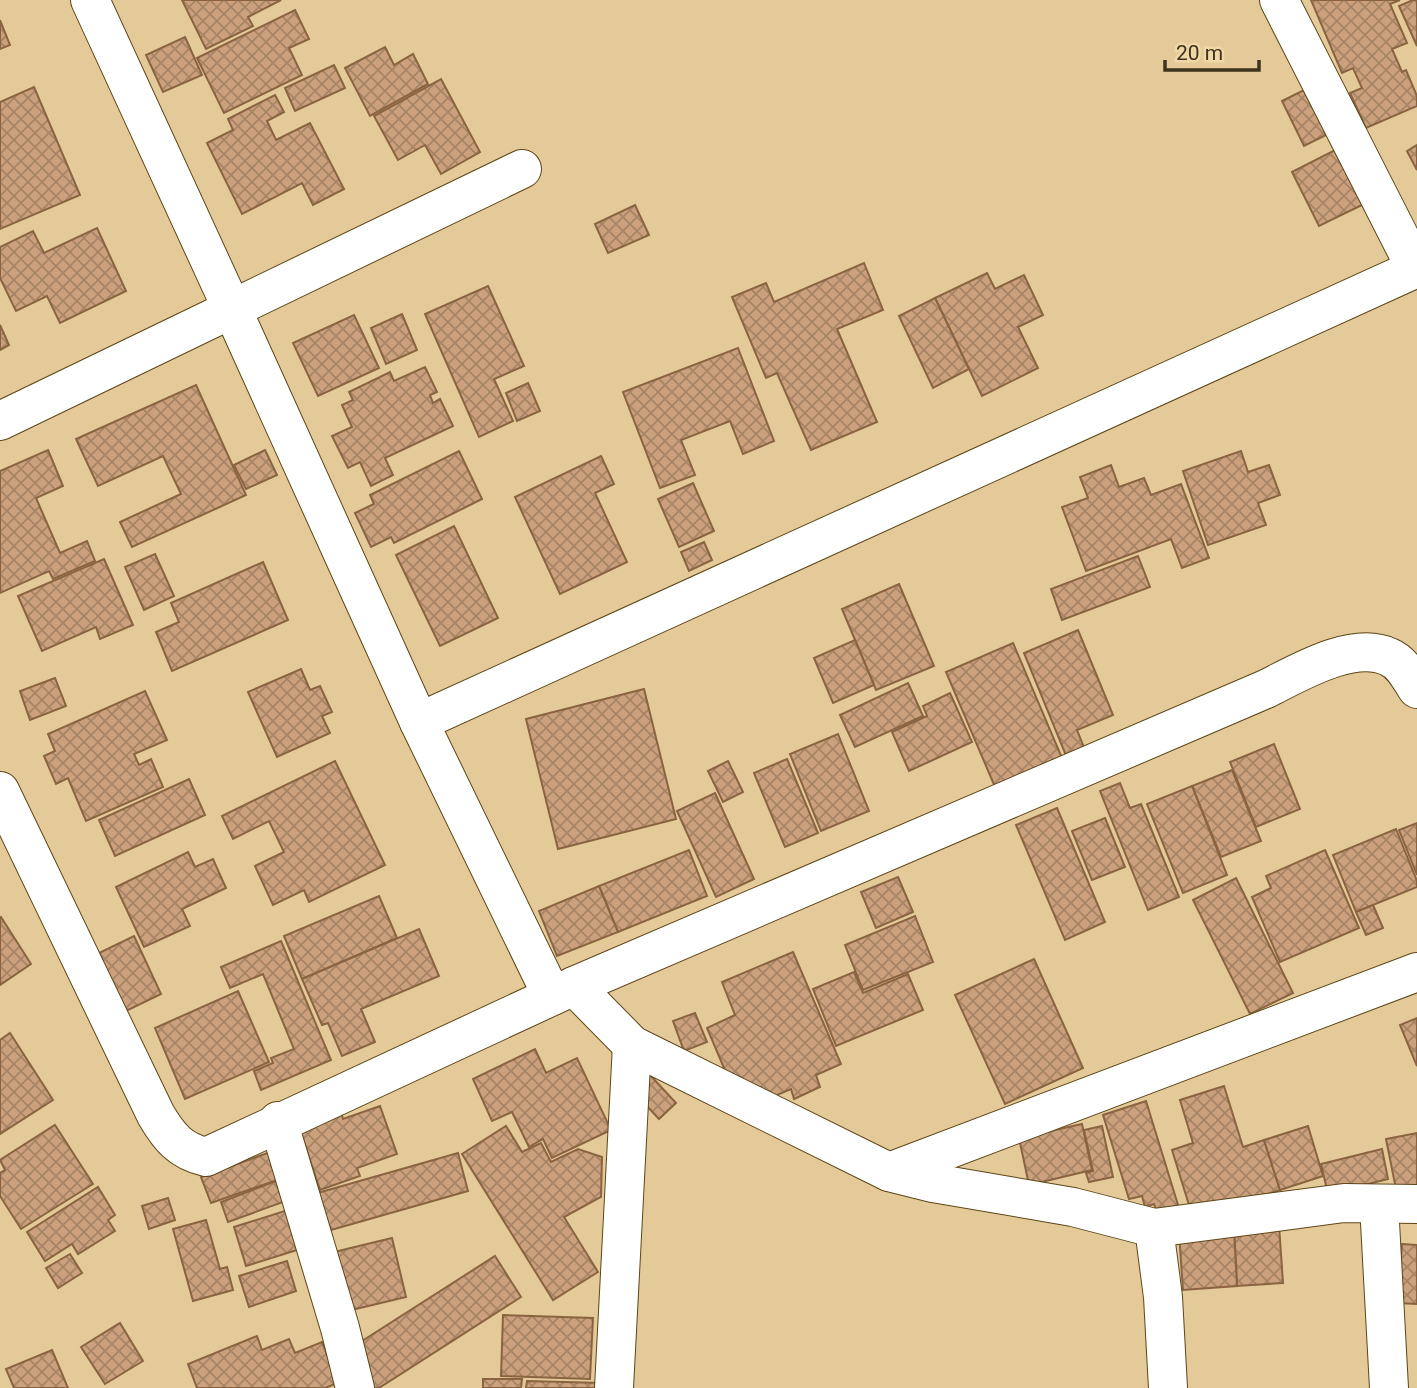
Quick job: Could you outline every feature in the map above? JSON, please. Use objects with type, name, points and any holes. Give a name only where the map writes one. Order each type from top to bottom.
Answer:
[{"type":"street","points":[[90,0],[419,722],[563,991],[632,1045],[889,1172],[933,1183],[1073,1207],[1154,1228],[1345,1203],[1417,1204]]},
{"type":"street","points":[[419,722],[1416,268],[1279,0]]},
{"type":"street","points":[[0,421],[522,169]]},
{"type":"street","points":[[0,791],[156,1115],[172,1139],[185,1150],[206,1157],[563,991],[1266,689],[1323,661],[1352,654],[1384,655],[1403,667],[1417,689]]},
{"type":"street","points":[[889,1172],[1417,972]]},
{"type":"street","points":[[614,1388],[632,1045]]},
{"type":"street","points":[[278,1122],[340,1328],[355,1388]]},
{"type":"street","points":[[1379,1203],[1390,1388]]},
{"type":"street","points":[[1154,1228],[1163,1297],[1168,1388]]},
{"type":"building","points":[[182,0],[281,0],[248,17],[253,26],[206,49]]},
{"type":"building","points":[[1311,0],[1400,0],[1390,4],[1407,43],[1392,49],[1402,72],[1406,70],[1417,96],[1417,106],[1366,128],[1350,93],[1362,88],[1353,68],[1342,73]]},
{"type":"building","points":[[1417,0],[1417,46],[1399,6]]},
{"type":"building","points":[[295,10],[309,39],[289,48],[302,75],[224,113],[197,58]]},
{"type":"building","points":[[0,20],[10,45],[0,49]]},
{"type":"building","points":[[185,37],[202,75],[163,92],[146,55]]},
{"type":"building","points":[[385,47],[394,65],[413,54],[428,84],[370,116],[345,68]]},
{"type":"building","points":[[334,65],[345,88],[295,111],[285,88]]},
{"type":"building","points":[[441,79],[480,152],[441,174],[425,145],[398,160],[374,116]]},
{"type":"building","points":[[34,87],[80,195],[0,229],[0,102]]},
{"type":"building","points":[[1308,88],[1330,133],[1304,146],[1282,101]]},
{"type":"building","points":[[275,95],[284,112],[267,121],[276,140],[310,123],[344,189],[313,205],[302,183],[242,214],[207,143],[233,130],[228,119]]},
{"type":"building","points":[[1417,145],[1417,170],[1407,151]]},
{"type":"building","points":[[1337,149],[1364,204],[1319,226],[1292,172]]},
{"type":"building","points":[[635,205],[649,235],[608,253],[595,224]]},
{"type":"building","points":[[97,228],[126,291],[60,323],[47,296],[16,311],[0,278],[0,247],[33,231],[44,253]]},
{"type":"building","points":[[864,263],[883,310],[837,329],[877,422],[811,450],[777,373],[766,378],[732,297],[766,283],[774,302]]},
{"type":"building","points":[[987,273],[995,289],[1024,275],[1043,315],[1018,327],[1038,368],[982,396],[935,298]]},
{"type":"building","points":[[488,286],[524,366],[494,379],[513,421],[479,437],[425,314]]},
{"type":"building","points":[[935,298],[969,369],[933,388],[899,316]]},
{"type":"building","points":[[402,314],[417,350],[386,364],[371,328]]},
{"type":"building","points":[[354,315],[379,368],[318,396],[293,343]]},
{"type":"building","points":[[0,325],[9,345],[0,350]]},
{"type":"building","points":[[738,348],[774,441],[743,454],[730,421],[681,440],[695,475],[660,488],[623,392]]},
{"type":"building","points":[[425,367],[437,392],[430,395],[433,403],[440,399],[453,426],[385,458],[393,475],[371,486],[360,462],[348,468],[332,436],[352,427],[342,405],[353,400],[349,392],[390,372],[394,381]]},
{"type":"building","points":[[528,383],[540,411],[517,421],[506,393]]},
{"type":"building","points":[[196,385],[246,495],[132,547],[120,522],[181,494],[163,456],[98,486],[76,439]]},
{"type":"building","points":[[48,450],[63,486],[36,498],[60,553],[87,541],[95,561],[53,579],[49,571],[0,593],[0,471]]},
{"type":"building","points":[[265,450],[277,475],[246,489],[234,465]]},
{"type":"building","points":[[459,451],[482,499],[394,543],[391,537],[371,547],[355,513],[374,504],[370,495]]},
{"type":"building","points":[[1241,451],[1248,472],[1269,465],[1280,495],[1258,503],[1266,525],[1208,545],[1183,471]]},
{"type":"building","points":[[601,456],[614,484],[595,493],[627,562],[560,594],[515,497]]},
{"type":"building","points":[[1111,465],[1119,487],[1144,478],[1151,495],[1181,484],[1209,558],[1182,568],[1171,539],[1086,571],[1062,507],[1088,498],[1080,477]]},
{"type":"building","points":[[693,483],[714,531],[679,547],[658,499]]},
{"type":"building","points":[[454,526],[498,618],[440,646],[396,555]]},
{"type":"building","points":[[704,542],[712,560],[689,571],[681,552]]},
{"type":"building","points":[[155,554],[174,596],[144,610],[125,567]]},
{"type":"building","points":[[1138,556],[1150,587],[1062,620],[1051,589]]},
{"type":"building","points":[[104,559],[133,625],[100,639],[96,627],[42,651],[18,596]]},
{"type":"building","points":[[263,562],[288,620],[172,671],[156,632],[179,622],[171,603]]},
{"type":"building","points":[[899,584],[934,666],[876,690],[842,609]]},
{"type":"building","points":[[1078,630],[1113,715],[1077,730],[1085,750],[1067,758],[1024,653]]},
{"type":"building","points":[[855,640],[874,685],[833,703],[814,658]]},
{"type":"building","points":[[1013,643],[1062,758],[995,787],[946,672]]},
{"type":"building","points":[[301,669],[310,690],[320,686],[332,712],[322,716],[330,733],[277,757],[248,692]]},
{"type":"building","points":[[55,678],[66,706],[30,720],[20,691]]},
{"type":"building","points":[[908,683],[923,716],[855,747],[840,715]]},
{"type":"building","points":[[644,689],[676,819],[558,849],[526,719]]},
{"type":"building","points":[[145,691],[167,740],[134,754],[139,765],[151,759],[163,787],[86,821],[68,778],[56,784],[44,756],[55,751],[48,734]]},
{"type":"building","points":[[950,693],[972,742],[909,771],[892,732],[927,716],[923,706]]},
{"type":"building","points":[[838,734],[869,811],[821,831],[790,754]]},
{"type":"building","points":[[1274,744],[1300,809],[1256,827],[1230,762]]},
{"type":"building","points":[[787,759],[818,833],[785,847],[754,773]]},
{"type":"building","points":[[335,761],[385,865],[309,902],[304,890],[273,905],[255,866],[284,852],[269,821],[233,839],[222,816]]},
{"type":"building","points":[[728,761],[743,792],[723,802],[708,771]]},
{"type":"building","points":[[1232,770],[1261,841],[1221,857],[1192,786]]},
{"type":"building","points":[[189,779],[205,815],[115,856],[99,820]]},
{"type":"building","points":[[1120,783],[1130,808],[1141,804],[1179,897],[1148,910],[1100,791]]},
{"type":"building","points":[[1192,786],[1227,875],[1183,893],[1147,804]]},
{"type":"building","points":[[715,793],[754,879],[716,897],[677,811]]},
{"type":"building","points":[[1057,808],[1105,922],[1065,940],[1016,825]]},
{"type":"building","points":[[1105,818],[1125,867],[1092,880],[1072,831]]},
{"type":"building","points":[[1417,823],[1417,875],[1399,830]]},
{"type":"building","points":[[1396,829],[1417,887],[1356,912],[1333,855]]},
{"type":"building","points":[[689,850],[707,896],[618,932],[599,886]]},
{"type":"building","points":[[1325,850],[1359,928],[1280,962],[1252,897],[1271,888],[1266,876]]},
{"type":"building","points":[[188,852],[195,867],[213,859],[226,888],[182,909],[190,926],[144,947],[116,887]]},
{"type":"building","points":[[898,877],[913,912],[876,928],[861,892]]},
{"type":"building","points":[[1236,878],[1293,993],[1250,1014],[1193,900]]},
{"type":"building","points":[[599,886],[618,932],[557,956],[539,911]]},
{"type":"building","points":[[379,896],[397,938],[302,979],[284,936]]},
{"type":"building","points":[[1373,905],[1383,928],[1366,935],[1356,912]]},
{"type":"building","points":[[915,916],[933,962],[863,990],[845,945]]},
{"type":"building","points":[[0,918],[31,964],[0,985]]},
{"type":"building","points":[[419,929],[439,976],[361,1009],[375,1042],[342,1056],[328,1023],[322,1025],[302,979]]},
{"type":"building","points":[[134,936],[161,994],[124,1012],[97,954]]},
{"type":"building","points":[[281,941],[331,1060],[261,1090],[254,1071],[273,1063],[271,1058],[294,1049],[263,974],[230,988],[221,967]]},
{"type":"building","points":[[793,952],[841,1064],[816,1075],[820,1087],[794,1099],[791,1089],[758,1103],[735,1094],[707,1028],[735,1015],[722,982]]},
{"type":"building","points":[[1034,959],[1083,1068],[1005,1104],[955,995]]},
{"type":"building","points":[[854,972],[863,993],[908,974],[923,1010],[836,1046],[813,989]]},
{"type":"building","points":[[238,991],[269,1062],[185,1099],[155,1028]]},
{"type":"building","points":[[695,1013],[707,1042],[684,1051],[673,1021]]},
{"type":"building","points":[[1417,1018],[1417,1066],[1400,1025]]},
{"type":"building","points":[[10,1033],[53,1100],[0,1134],[0,1040]]},
{"type":"building","points":[[535,1049],[546,1073],[577,1058],[611,1130],[552,1158],[543,1139],[529,1147],[512,1112],[492,1121],[473,1079]]},
{"type":"building","points":[[650,1075],[676,1103],[659,1119],[633,1091]]},
{"type":"building","points":[[1224,1086],[1243,1147],[1264,1140],[1280,1190],[1193,1218],[1172,1150],[1193,1143],[1180,1100]]},
{"type":"building","points":[[1146,1101],[1179,1208],[1158,1215],[1154,1204],[1145,1207],[1142,1196],[1129,1199],[1103,1115]]},
{"type":"building","points":[[380,1106],[397,1154],[357,1168],[360,1176],[320,1190],[299,1127],[341,1112],[343,1119]]},
{"type":"building","points":[[1082,1124],[1092,1170],[1029,1185],[1019,1138]]},
{"type":"building","points":[[55,1125],[93,1184],[21,1229],[0,1196],[0,1173],[5,1170],[0,1160]]},
{"type":"building","points":[[506,1126],[522,1152],[541,1143],[551,1162],[578,1149],[602,1157],[601,1197],[564,1217],[598,1272],[553,1300],[462,1154]]},
{"type":"building","points":[[1102,1126],[1113,1177],[1089,1182],[1086,1173],[1093,1171],[1084,1130]]},
{"type":"building","points":[[1308,1126],[1323,1176],[1280,1190],[1264,1140]]},
{"type":"building","points":[[1417,1133],[1417,1185],[1396,1189],[1386,1139]]},
{"type":"building","points":[[1382,1149],[1388,1179],[1328,1194],[1321,1164]]},
{"type":"building","points":[[273,1151],[283,1178],[211,1203],[201,1177]]},
{"type":"building","points":[[458,1153],[468,1191],[324,1232],[314,1194]]},
{"type":"building","points":[[276,1181],[283,1202],[228,1222],[221,1202]]},
{"type":"building","points":[[98,1187],[115,1215],[108,1220],[115,1231],[78,1254],[72,1244],[45,1261],[27,1232]]},
{"type":"building","points":[[168,1198],[175,1220],[149,1229],[142,1206]]},
{"type":"building","points":[[288,1210],[300,1249],[246,1266],[234,1227]]},
{"type":"building","points":[[206,1220],[220,1269],[227,1267],[233,1290],[193,1301],[173,1229]]},
{"type":"building","points":[[1279,1225],[1283,1283],[1237,1286],[1234,1229]]},
{"type":"building","points":[[1234,1229],[1237,1286],[1183,1290],[1179,1233]]},
{"type":"building","points":[[392,1238],[406,1297],[343,1312],[330,1253]]},
{"type":"building","points":[[1402,1244],[1417,1245],[1417,1304],[1398,1303]]},
{"type":"building","points":[[70,1254],[82,1273],[58,1288],[46,1268]]},
{"type":"building","points":[[495,1256],[521,1297],[379,1388],[373,1388],[348,1350]]},
{"type":"building","points":[[287,1261],[296,1291],[249,1307],[239,1276]]},
{"type":"building","points":[[503,1315],[593,1318],[590,1379],[501,1376]]},
{"type":"building","points":[[120,1323],[143,1361],[105,1384],[81,1347]]},
{"type":"building","points":[[257,1336],[262,1350],[289,1339],[295,1353],[322,1342],[338,1383],[325,1388],[197,1388],[188,1364]]},
{"type":"building","points":[[52,1350],[68,1388],[14,1388],[6,1369]]},
{"type":"building","points":[[483,1379],[522,1379],[521,1388],[483,1388]]},
{"type":"building","points":[[527,1381],[602,1383],[602,1388],[526,1388]]}]
